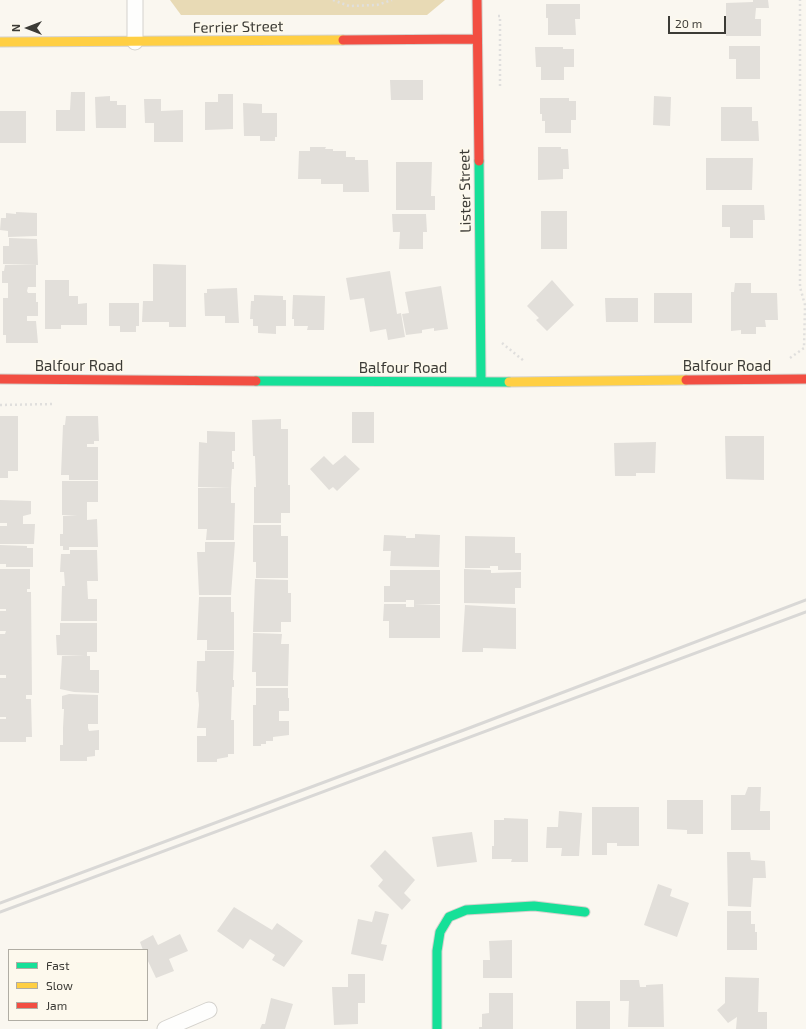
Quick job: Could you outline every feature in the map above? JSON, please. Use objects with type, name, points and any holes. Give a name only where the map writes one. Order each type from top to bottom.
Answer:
[{"type":"street","points":[[135,0],[135,42]]},
{"type":"street","name":"Lister Street","points":[[478,0],[477,39],[481,382]]},
{"type":"street","name":"Ferrier Street","points":[[0,42],[477,39]]},
{"type":"street","name":"Balfour Road","points":[[0,380],[481,382],[806,379]]},
{"type":"street","points":[[436,1029],[437,950],[440,932],[450,917],[466,910],[534,906],[585,912]]},
{"type":"street","points":[[165,1029],[210,1010]]},
{"type":"path","points":[[333,0],[349,6],[377,6],[392,0]]},
{"type":"path","points":[[788,360],[804,348],[805,326],[805,305],[800,287],[800,0]]},
{"type":"path","points":[[477,15],[500,16],[500,95]]},
{"type":"path","points":[[500,342],[526,362]]},
{"type":"path","points":[[0,405],[54,404]]},
{"type":"shaded area","points":[[170,0],[445,0],[427,15],[181,15]]},
{"type":"building","points":[[753,0],[768,0],[769,8],[756,8],[755,19],[761,19],[761,36],[726,36],[726,3],[753,2]]},
{"type":"building","points":[[546,4],[580,4],[580,19],[575,19],[576,35],[548,35]]},
{"type":"building","points":[[729,46],[760,46],[760,79],[736,79],[736,59],[729,59]]},
{"type":"building","points":[[535,47],[563,47],[563,49],[574,49],[574,67],[564,67],[564,80],[541,80],[541,67],[536,67]]},
{"type":"building","points":[[390,80],[423,80],[423,100],[391,100]]},
{"type":"building","points":[[71,92],[85,92],[85,131],[56,131],[56,110],[70,110]]},
{"type":"building","points":[[218,94],[233,94],[233,129],[205,130],[205,102],[218,102]]},
{"type":"building","points":[[110,96],[110,101],[117,101],[117,105],[126,105],[126,128],[96,128],[95,97]]},
{"type":"building","points":[[654,96],[671,97],[670,126],[653,125]]},
{"type":"building","points":[[540,98],[569,98],[569,101],[576,101],[576,120],[571,120],[571,133],[545,133],[545,121],[542,121],[542,114],[540,114]]},
{"type":"building","points":[[144,99],[161,99],[161,111],[183,110],[183,142],[154,142],[154,123],[145,123]]},
{"type":"building","points":[[243,103],[262,104],[262,113],[277,113],[277,137],[275,137],[275,141],[260,141],[260,136],[244,136]]},
{"type":"building","points":[[721,107],[752,107],[752,121],[758,121],[759,141],[721,141]]},
{"type":"building","points":[[0,111],[26,111],[26,143],[0,143]]},
{"type":"building","points":[[310,147],[326,147],[325,149],[333,149],[333,151],[346,151],[346,157],[355,157],[355,160],[368,160],[369,192],[343,192],[343,184],[321,184],[321,179],[298,179],[299,151],[310,151]]},
{"type":"building","points":[[538,147],[561,147],[561,149],[568,149],[569,169],[563,169],[563,179],[538,180]]},
{"type":"building","points":[[706,158],[753,158],[752,190],[706,190]]},
{"type":"building","points":[[396,162],[432,162],[431,196],[435,196],[435,210],[396,210]]},
{"type":"building","points":[[722,205],[764,205],[765,220],[753,220],[753,238],[730,238],[730,227],[722,227]]},
{"type":"building","points":[[541,211],[567,211],[567,249],[541,249]]},
{"type":"building","points":[[16,212],[37,213],[37,236],[8,237],[8,231],[0,230],[1,218],[6,218],[6,213],[16,214]]},
{"type":"building","points":[[392,214],[426,214],[427,232],[423,232],[423,249],[399,249],[400,232],[393,232]]},
{"type":"building","points":[[9,238],[37,239],[38,265],[3,264],[3,246],[9,246]]},
{"type":"building","points":[[153,264],[186,265],[186,327],[169,327],[169,322],[142,322],[143,301],[153,301]]},
{"type":"building","points":[[5,265],[36,265],[36,287],[28,287],[27,291],[28,293],[36,293],[36,302],[38,302],[38,316],[27,316],[27,321],[36,321],[38,343],[6,343],[6,335],[3,335],[3,298],[8,298],[8,283],[2,283],[2,271],[4,271]]},
{"type":"building","points":[[390,271],[397,314],[401,313],[405,337],[388,340],[386,329],[370,332],[364,298],[350,300],[346,278]]},
{"type":"building","points":[[45,280],[69,280],[69,296],[78,296],[78,304],[87,303],[87,325],[61,325],[61,329],[45,329]]},
{"type":"building","points":[[552,280],[574,305],[547,331],[536,320],[539,318],[527,306]]},
{"type":"building","points":[[735,283],[751,283],[751,293],[777,293],[778,320],[765,320],[766,327],[756,327],[756,334],[741,334],[741,330],[731,331],[731,292],[734,292]]},
{"type":"building","points":[[441,286],[448,329],[434,331],[434,328],[422,330],[422,333],[406,335],[402,314],[409,313],[405,292]]},
{"type":"building","points":[[237,288],[239,323],[225,323],[225,316],[205,316],[204,293],[207,293],[207,289]]},
{"type":"building","points":[[654,293],[692,293],[692,323],[654,323]]},
{"type":"building","points":[[254,295],[283,296],[283,300],[286,300],[286,326],[276,326],[276,334],[258,333],[258,326],[253,326],[253,319],[250,319],[251,301],[254,301]]},
{"type":"building","points":[[293,295],[325,296],[324,330],[307,330],[308,326],[294,326],[294,319],[292,319]]},
{"type":"building","points":[[605,298],[638,298],[638,322],[606,322]]},
{"type":"building","points":[[109,303],[139,303],[139,326],[136,326],[136,332],[120,332],[120,326],[109,326]]},
{"type":"building","points":[[352,412],[374,412],[374,443],[352,443]]},
{"type":"building","points":[[0,416],[18,416],[18,471],[8,471],[8,478],[0,478]]},
{"type":"building","points":[[66,416],[98,416],[99,441],[94,441],[94,444],[87,444],[87,447],[98,447],[98,480],[69,480],[69,475],[61,475],[63,425],[65,425]]},
{"type":"building","points":[[281,419],[281,429],[288,429],[288,485],[290,485],[290,513],[281,513],[281,523],[254,523],[254,487],[256,487],[252,420]]},
{"type":"building","points":[[207,431],[235,432],[235,451],[232,451],[232,462],[234,462],[234,469],[232,469],[231,488],[198,487],[199,442],[207,443]]},
{"type":"building","points":[[725,436],[764,436],[764,480],[726,479]]},
{"type":"building","points":[[656,442],[655,473],[636,473],[636,476],[615,476],[614,443]]},
{"type":"building","points":[[345,455],[360,469],[337,491],[333,487],[329,490],[310,469],[324,456],[333,465]]},
{"type":"building","points":[[62,481],[98,481],[98,502],[87,502],[87,520],[97,519],[98,547],[69,547],[69,550],[63,550],[63,546],[60,546],[60,534],[63,534],[63,516],[77,515],[62,515]]},
{"type":"building","points":[[198,488],[231,488],[231,503],[235,503],[234,540],[206,540],[207,529],[198,529]]},
{"type":"building","points":[[0,500],[31,501],[31,514],[23,516],[23,524],[35,524],[34,544],[0,544],[0,526],[7,526],[7,523],[0,523]]},
{"type":"building","points":[[253,525],[281,525],[281,536],[288,536],[288,578],[256,578],[256,562],[253,562]]},
{"type":"building","points":[[415,534],[440,535],[439,567],[390,566],[391,551],[383,551],[384,535],[415,538]]},
{"type":"building","points":[[465,536],[515,537],[515,553],[521,553],[521,570],[498,570],[498,566],[490,566],[490,568],[465,568]]},
{"type":"building","points":[[205,542],[235,542],[231,595],[199,595],[197,552],[205,552]]},
{"type":"building","points":[[0,545],[27,546],[27,548],[33,548],[33,567],[6,567],[6,564],[0,564]]},
{"type":"building","points":[[70,550],[97,550],[98,581],[87,581],[88,599],[97,599],[97,621],[61,621],[62,586],[65,586],[64,572],[60,572],[61,554],[70,554]]},
{"type":"building","points":[[0,569],[30,569],[30,589],[27,589],[27,592],[31,592],[32,695],[26,695],[26,699],[31,699],[32,737],[26,737],[26,742],[0,742],[0,719],[6,719],[6,717],[0,717],[0,678],[6,678],[6,675],[0,675],[0,634],[5,634],[6,631],[0,631],[0,611],[6,611],[6,609],[0,609]]},
{"type":"building","points":[[464,569],[491,570],[491,573],[521,572],[521,588],[515,588],[515,604],[464,603]]},
{"type":"building","points":[[390,570],[440,570],[440,604],[414,604],[414,600],[406,600],[406,602],[384,602],[384,586],[390,586]]},
{"type":"building","points":[[255,579],[288,580],[288,593],[291,593],[291,622],[281,622],[281,632],[253,632]]},
{"type":"building","points":[[199,597],[231,597],[231,612],[234,612],[234,650],[207,650],[207,640],[197,640]]},
{"type":"building","points":[[384,604],[406,604],[406,607],[414,607],[414,604],[440,605],[440,638],[389,638],[389,621],[383,621]]},
{"type":"building","points":[[465,605],[516,608],[516,649],[483,648],[483,652],[462,652]]},
{"type":"building","points":[[60,623],[97,623],[97,652],[87,652],[87,656],[90,656],[90,670],[99,670],[99,693],[74,692],[60,689],[62,656],[85,656],[57,655],[56,635],[60,635]]},
{"type":"building","points":[[253,633],[282,634],[281,644],[289,644],[288,686],[256,686],[256,672],[252,672]]},
{"type":"building","points":[[205,651],[234,651],[234,687],[232,687],[231,720],[234,720],[234,754],[228,754],[228,757],[217,759],[217,762],[197,762],[197,736],[206,736],[206,728],[197,728],[199,705],[198,692],[196,692],[197,661],[205,661]]},
{"type":"building","points":[[256,688],[288,688],[289,698],[289,711],[279,711],[279,721],[289,721],[289,735],[273,737],[273,741],[266,741],[266,744],[261,744],[261,746],[253,746],[253,705],[256,705]]},
{"type":"building","points":[[69,694],[98,695],[98,724],[88,724],[88,728],[89,731],[99,730],[99,750],[95,750],[95,756],[87,757],[87,761],[60,761],[60,745],[63,745],[64,709],[62,709],[62,696]]},
{"type":"building","points":[[748,787],[761,787],[760,811],[770,811],[770,830],[731,830],[731,795],[745,795]]},
{"type":"building","points":[[667,800],[703,800],[703,834],[687,834],[687,830],[667,829]]},
{"type":"building","points":[[592,807],[639,807],[639,846],[617,846],[617,843],[607,843],[607,855],[592,855]]},
{"type":"building","points":[[559,811],[582,813],[579,856],[561,856],[562,848],[546,848],[547,827],[558,827]]},
{"type":"building","points":[[504,818],[528,819],[528,862],[511,862],[512,859],[492,859],[492,846],[494,846],[494,820],[504,820]]},
{"type":"building","points":[[472,832],[477,862],[437,867],[432,837]]},
{"type":"building","points":[[385,850],[415,880],[404,893],[411,900],[402,910],[378,886],[383,880],[370,866]]},
{"type":"building","points":[[727,852],[750,852],[751,860],[765,861],[766,878],[753,878],[751,907],[728,906]]},
{"type":"building","points":[[658,884],[672,889],[670,896],[689,903],[677,937],[644,925]]},
{"type":"building","points":[[234,907],[272,930],[277,923],[303,941],[284,967],[272,960],[275,955],[250,939],[243,949],[217,931]]},
{"type":"building","points":[[375,911],[389,914],[381,944],[387,945],[383,961],[351,954],[358,919],[372,922]]},
{"type":"building","points":[[727,911],[751,911],[751,924],[755,924],[755,932],[757,932],[757,950],[727,950]]},
{"type":"building","points":[[180,934],[188,951],[169,959],[174,971],[156,978],[148,961],[148,949],[143,949],[140,942],[153,935],[158,945]]},
{"type":"building","points":[[512,940],[512,978],[483,978],[483,960],[490,960],[489,941]]},
{"type":"building","points":[[348,974],[365,974],[365,1003],[358,1003],[358,1024],[334,1025],[332,987],[348,987]]},
{"type":"building","points":[[725,977],[759,978],[758,1012],[767,1012],[767,1029],[736,1029],[737,1017],[728,1023],[717,1010],[725,1003]]},
{"type":"building","points":[[620,980],[639,980],[640,987],[646,987],[646,985],[663,984],[664,1027],[628,1027],[629,1001],[620,1001]]},
{"type":"building","points":[[489,993],[513,993],[513,1029],[479,1029],[479,1027],[482,1027],[482,1014],[489,1013]]},
{"type":"building","points":[[271,998],[293,1004],[285,1029],[260,1029],[262,1024],[265,1024]]},
{"type":"building","points":[[576,1001],[610,1001],[610,1029],[576,1029]]},
{"type":"railway","points":[[0,903],[464,730],[806,600]]},
{"type":"railway","points":[[0,912],[806,612]]},
{"type":"traffic: fast","points":[[479,161],[481,382]]},
{"type":"traffic: fast","points":[[256,381],[509,382]]},
{"type":"traffic: fast","points":[[437,1029],[437,951],[440,932],[449,917],[466,910],[534,906],[585,912]]},
{"type":"traffic: slow","points":[[0,42],[343,40]]},
{"type":"traffic: slow","points":[[509,382],[686,380]]},
{"type":"traffic: jam","points":[[477,0],[479,161]]},
{"type":"traffic: jam","points":[[343,40],[477,39]]},
{"type":"traffic: jam","points":[[0,379],[256,381]]},
{"type":"traffic: jam","points":[[686,380],[806,379]]}]
